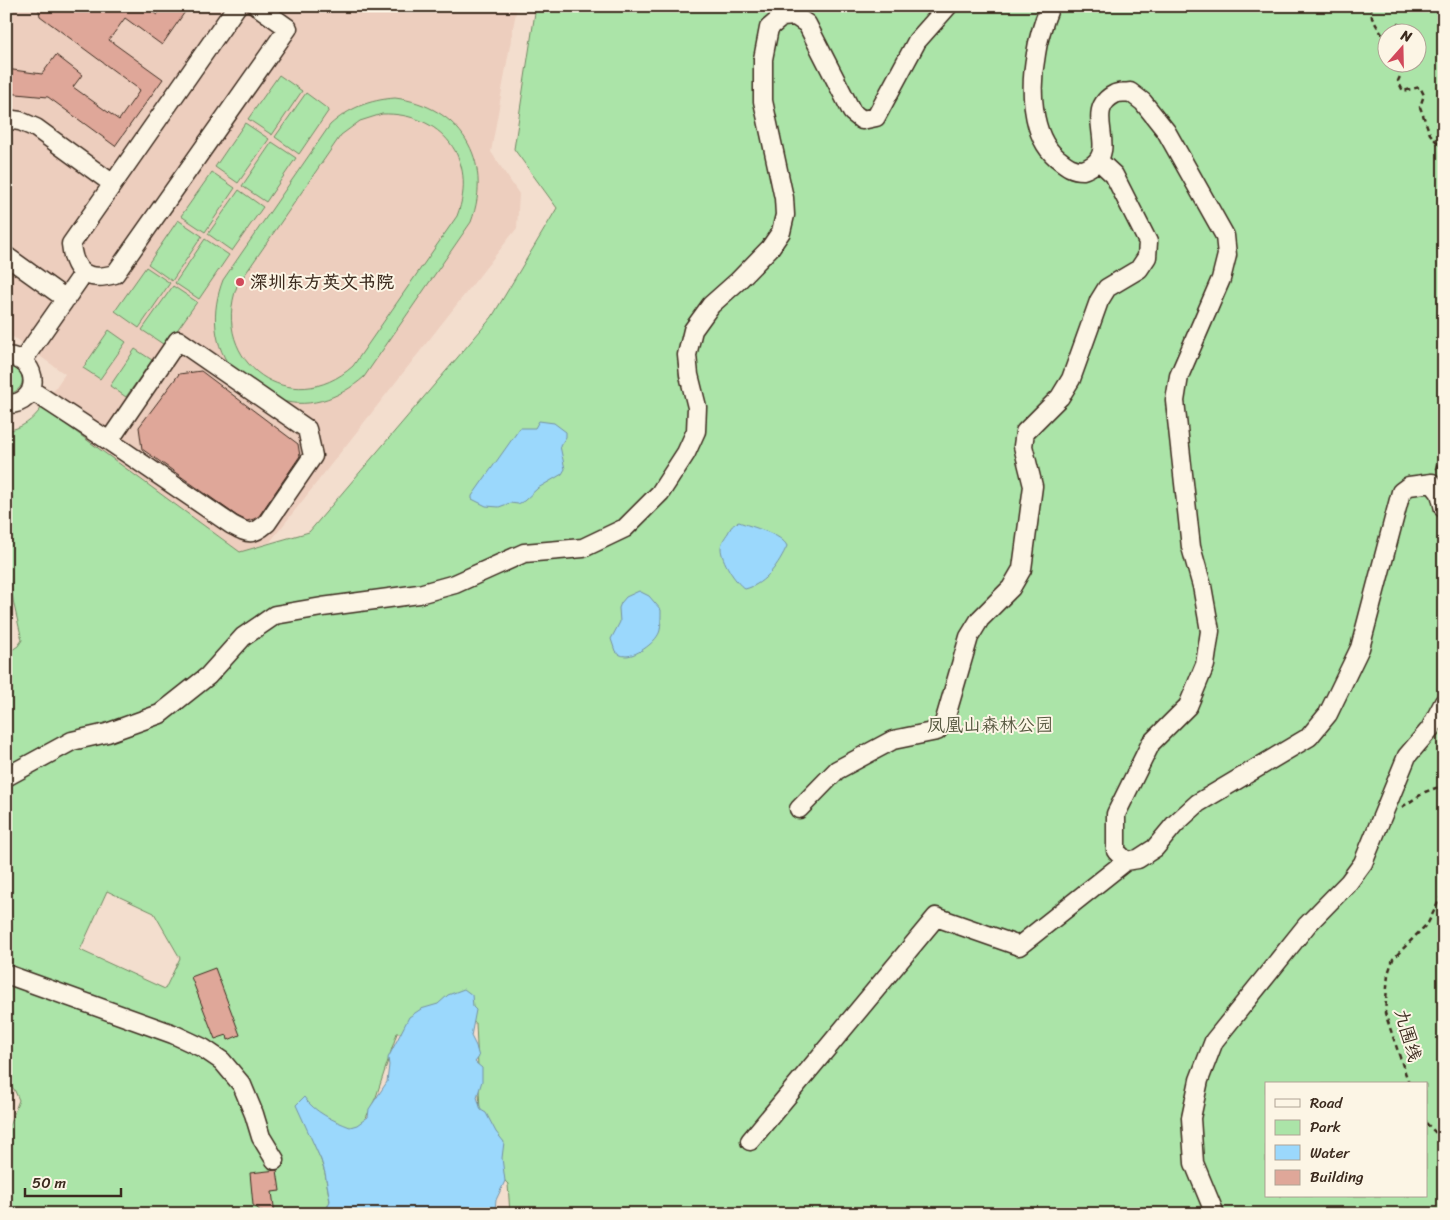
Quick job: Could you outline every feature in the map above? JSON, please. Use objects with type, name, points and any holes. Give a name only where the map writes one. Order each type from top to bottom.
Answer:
[{"type":"street","points":[[237,6],[71,244],[76,265],[83,274],[96,277],[115,274],[288,28],[257,6]]},
{"type":"street","points":[[6,777],[72,741],[107,733],[160,714],[208,676],[244,637],[275,615],[419,594],[455,584],[524,553],[583,548],[624,528],[660,493],[686,453],[696,431],[697,407],[689,375],[687,355],[693,330],[711,305],[770,248],[781,232],[786,215],[763,101],[763,59],[769,28],[782,17],[795,16],[807,24],[852,112],[862,120],[876,118],[917,41],[948,6]]},
{"type":"street","points":[[1050,6],[1036,54],[1032,90],[1036,124],[1050,152],[1071,169],[1086,170],[1099,161],[1104,145],[1099,120],[1104,103],[1115,94],[1130,92],[1143,102],[1166,131],[1224,236],[1227,255],[1221,279],[1179,376],[1175,401],[1191,547],[1202,586],[1210,631],[1205,665],[1188,706],[1151,743],[1116,814],[1116,851],[1126,861]]},
{"type":"street","points":[[6,119],[20,121],[36,128],[114,184]]},
{"type":"street","points":[[799,809],[837,770],[893,740],[937,731],[944,723],[969,638],[980,619],[1011,588],[1022,569],[1033,486],[1024,446],[1025,432],[1060,396],[1071,379],[1099,301],[1107,288],[1139,269],[1147,257],[1148,242],[1114,174],[1099,161]]},
{"type":"street","points":[[6,256],[66,299]]},
{"type":"street","points":[[23,360],[83,274]]},
{"type":"street","points":[[31,390],[232,525],[247,533],[257,532],[267,523],[313,456],[307,429],[178,340],[109,441]]},
{"type":"street","points":[[6,356],[13,356],[23,360],[33,375],[31,390],[21,401],[6,404]]},
{"type":"street","points":[[750,1141],[936,917],[1019,946],[1126,861],[1138,859],[1155,848],[1175,824],[1198,803],[1309,737],[1328,714],[1360,648],[1401,492],[1409,486],[1432,483],[1440,493],[1444,509]]},
{"type":"street","points":[[1215,1214],[1194,1162],[1191,1118],[1199,1080],[1214,1041],[1307,925],[1349,882],[1363,862],[1407,756],[1430,729],[1444,702]]},
{"type":"street","points":[[6,974],[173,1034],[203,1048],[222,1061],[242,1084],[261,1138],[275,1160]]},
{"type":"path","points":[[1371,6],[1372,18],[1378,28]]},
{"type":"path","points":[[1402,72],[1398,81],[1403,91],[1420,87],[1424,95],[1420,107],[1430,134],[1440,146],[1444,144]]},
{"type":"path","points":[[1432,483],[1444,436]]},
{"type":"path","points":[[1380,822],[1425,792],[1444,785]]},
{"type":"path","name":"九围线","points":[[1408,1082],[1385,1013],[1388,974],[1393,959],[1428,922],[1444,891]]},
{"type":"path","points":[[1428,1125],[1436,1133],[1444,1136]]},
{"type":"shaded area","name":"深圳东方英文书院","points":[[6,6],[517,6],[491,152],[519,194],[517,228],[270,542],[240,552],[42,407],[65,374],[13,337],[6,336]]},
{"type":"green space","name":"凤凰山森林公园","points":[[536,6],[1444,6],[1444,1214],[510,1214],[508,1184],[482,1157],[476,1023],[437,1018],[425,1031],[397,1033],[376,1097],[356,1138],[309,1132],[325,1173],[330,1202],[324,1214],[6,1214],[6,1134],[19,1100],[14,1089],[6,1086],[6,654],[18,646],[22,640],[6,558],[6,431],[26,423],[42,407],[240,552],[309,532],[492,317],[557,208],[514,149]],"holes":[[[107,891],[154,913],[180,958],[165,989],[80,950]]]},
{"type":"green space","points":[[279,75],[302,91],[272,135],[248,119]]},
{"type":"green space","points":[[306,93],[329,110],[299,154],[275,137]]},
{"type":"green space","points":[[395,98],[418,103],[438,112],[454,124],[466,140],[474,158],[478,178],[477,199],[471,222],[364,377],[344,391],[322,401],[310,403],[285,402],[270,397],[235,373],[227,363],[222,351],[218,340],[215,316],[223,280],[330,125],[360,106]],"holes":[[[382,114],[403,115],[422,121],[437,130],[450,143],[458,158],[463,176],[463,195],[457,216],[353,366],[329,382],[305,388],[282,385],[262,376],[245,360],[235,339],[231,314],[237,286],[341,135],[360,121]]]},
{"type":"green space","points":[[245,123],[269,139],[238,183],[215,167]]},
{"type":"green space","points":[[272,142],[296,158],[266,202],[242,186]]},
{"type":"green space","points":[[212,172],[235,188],[205,232],[181,216]]},
{"type":"green space","points":[[239,190],[263,207],[232,251],[208,234]]},
{"type":"green space","points":[[178,220],[202,236],[172,281],[148,264]]},
{"type":"green space","points":[[205,239],[229,255],[199,299],[175,283]]},
{"type":"green space","points":[[146,267],[170,283],[139,328],[115,311]]},
{"type":"green space","points":[[173,286],[197,302],[166,346],[142,330]]},
{"type":"green space","points":[[109,330],[126,342],[100,379],[83,368]]},
{"type":"green space","points":[[135,349],[152,360],[126,397],[110,386]]},
{"type":"green space","points":[[6,366],[18,369],[21,373],[22,382],[19,389],[6,394]]},
{"type":"water","points":[[539,421],[554,423],[566,432],[566,437],[560,446],[565,469],[562,474],[538,488],[518,504],[510,503],[499,507],[486,506],[472,499],[472,496],[520,428],[535,428]]},
{"type":"water","points":[[739,522],[773,534],[787,546],[771,572],[759,583],[745,589],[729,570],[723,558],[721,548],[723,540],[731,527]]},
{"type":"water","points":[[639,591],[649,596],[661,610],[660,630],[655,639],[646,647],[631,655],[623,656],[615,651],[611,639],[620,622],[619,608],[621,603],[626,597]]},
{"type":"water","points":[[464,989],[472,995],[473,1007],[476,1010],[471,1036],[479,1057],[475,1062],[482,1068],[482,1081],[477,1097],[481,1110],[486,1113],[496,1132],[504,1142],[502,1158],[505,1181],[496,1200],[495,1210],[492,1214],[324,1214],[330,1201],[325,1173],[296,1105],[304,1097],[319,1112],[331,1119],[350,1127],[357,1125],[368,1117],[369,1109],[387,1082],[388,1058],[409,1017],[421,1009],[438,1004],[448,995]]},
{"type":"building","points":[[38,6],[144,6],[157,15],[163,6],[189,6],[162,45],[125,18],[109,40],[163,79],[115,146],[48,97],[6,93],[6,69],[42,74],[56,55],[82,75],[73,87],[119,120],[140,90],[40,16]]},
{"type":"building","points":[[201,371],[298,444],[300,456],[259,516],[254,519],[247,521],[237,516],[142,449],[139,427],[179,374]]},
{"type":"building","points":[[215,968],[240,1035],[228,1040],[227,1035],[215,1039],[191,977]]},
{"type":"building","points":[[277,1170],[280,1191],[272,1192],[275,1214],[265,1214],[253,1205],[250,1173]]},
{"type":"place","name":"深圳东方英文书院","points":[[240,282]]}]
